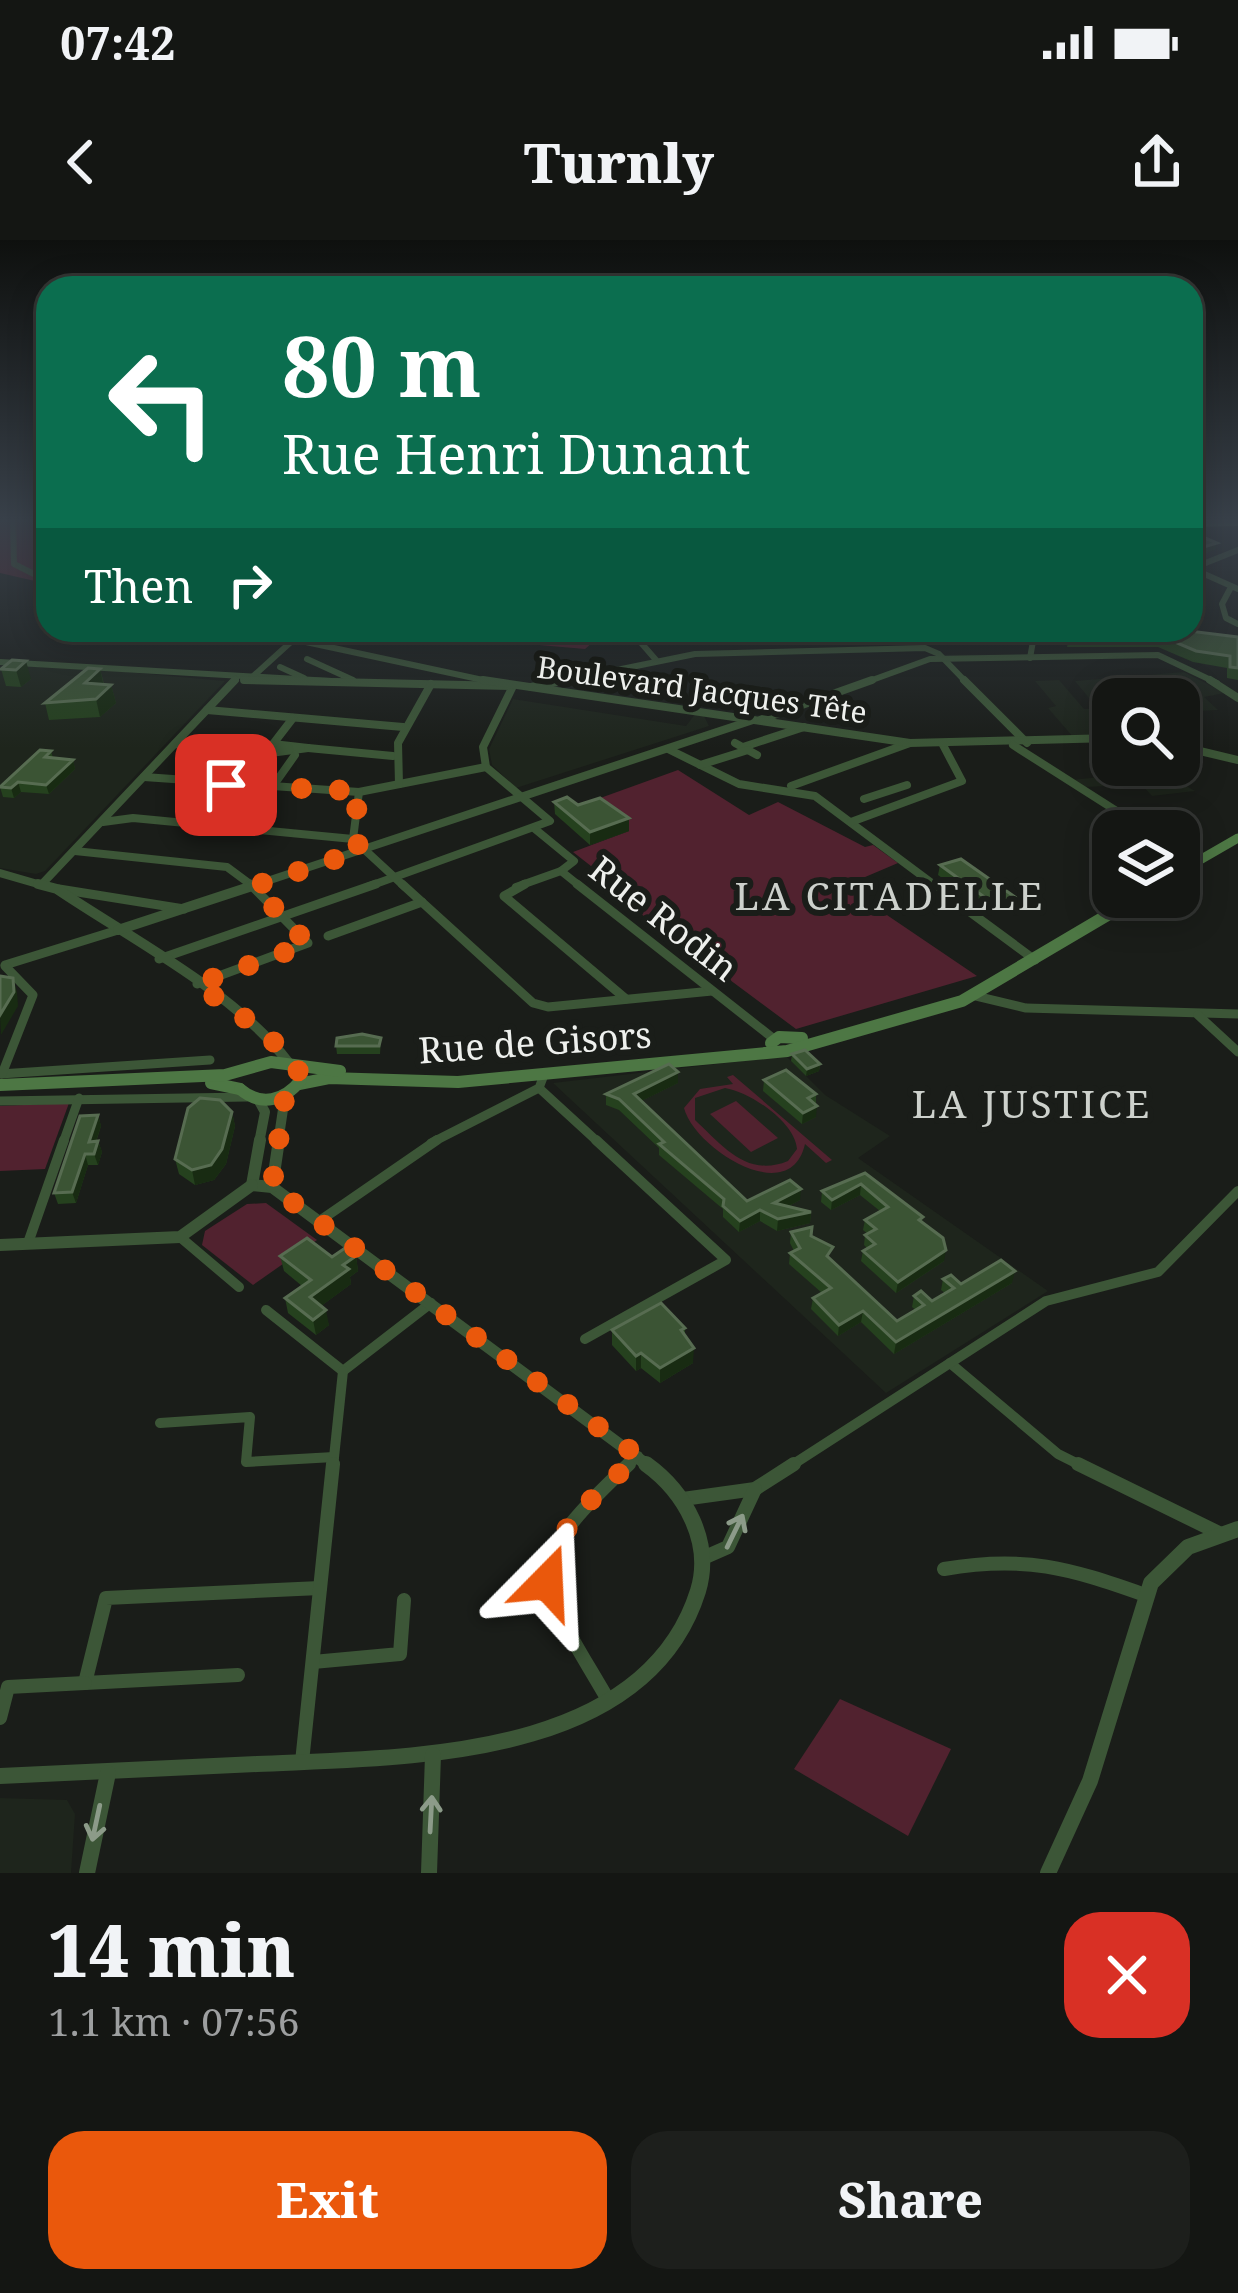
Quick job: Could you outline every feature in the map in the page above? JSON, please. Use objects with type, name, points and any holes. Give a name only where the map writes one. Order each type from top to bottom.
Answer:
[{"type":"main road","points":[[1200,860],[1238,838]]},
{"type":"main road","points":[[772,1046],[904,1021],[972,995],[1104,918]]},
{"type":"main road","name":"Rue de Gisors","points":[[261,1064],[483,1074],[772,1046]]},
{"type":"main road","name":"Rue de Gisors","points":[[299,1084],[329,1078],[542,1081],[772,1046]]},
{"type":"main road","points":[[0,1081],[245,1072],[261,1064]]},
{"type":"main road","points":[[0,1081],[209,1083],[248,1095],[285,1096],[299,1084],[293,1066]]},
{"type":"main road","points":[[245,1072],[248,1095]]},
{"type":"street","points":[[1229,595],[1222,604],[1225,616],[1238,624]]},
{"type":"street","points":[[249,680],[291,642]]},
{"type":"street","name":"Boulevard Jacques Tête","points":[[297,642],[513,686],[910,743],[1092,739]]},
{"type":"street","points":[[641,642],[656,661]]},
{"type":"street","points":[[1030,658],[1033,642]]},
{"type":"street","points":[[531,687],[629,671],[694,654],[925,648],[945,659],[1027,743]]},
{"type":"street","points":[[0,1081],[33,995],[2,966],[757,720],[923,661],[1158,655],[1235,693]]},
{"type":"street","points":[[307,659],[358,682]]},
{"type":"street","points":[[0,662],[249,680],[513,686],[483,747],[486,767],[521,797]]},
{"type":"street","points":[[280,667],[309,681]]},
{"type":"street","points":[[629,671],[663,687]]},
{"type":"street","points":[[43,883],[236,679]]},
{"type":"street","points":[[399,784],[392,756],[431,683]]},
{"type":"street","points":[[207,710],[404,728]]},
{"type":"street","points":[[267,753],[292,718]]},
{"type":"street","points":[[700,765],[804,728]]},
{"type":"street","points":[[788,788],[910,743]]},
{"type":"street","points":[[1010,743],[1115,810]]},
{"type":"street","points":[[175,744],[295,755]]},
{"type":"street","points":[[273,744],[392,756]]},
{"type":"street","points":[[851,822],[962,781],[943,745]]},
{"type":"street","points":[[272,789],[295,755],[308,748]]},
{"type":"street","points":[[668,749],[739,784],[788,788],[815,796],[1035,960]]},
{"type":"street","points":[[1200,751],[1238,760]]},
{"type":"street","points":[[144,778],[359,791],[486,767]]},
{"type":"street","points":[[864,799],[907,785]]},
{"type":"street","points":[[353,839],[359,791]]},
{"type":"street","points":[[888,791],[908,804]]},
{"type":"street","name":"Rue Rodin","points":[[521,797],[550,821],[535,829],[574,862],[560,871],[712,991],[772,1046]]},
{"type":"street","points":[[113,810],[133,818]]},
{"type":"street","points":[[103,822],[133,818],[353,839],[533,1003],[548,1007],[712,991]]},
{"type":"street","points":[[159,958],[535,829]]},
{"type":"street","points":[[75,851],[227,867],[254,886],[308,944],[197,984]]},
{"type":"street","points":[[560,871],[506,890],[504,896],[626,999]]},
{"type":"street","points":[[0,873],[57,889],[197,984],[271,1042],[293,1066]]},
{"type":"street","points":[[57,889],[184,909]]},
{"type":"street","points":[[328,936],[422,902]]},
{"type":"street","points":[[972,995],[996,1004],[1238,1014]]},
{"type":"street","points":[[1196,1014],[1238,1052]]},
{"type":"street","points":[[261,1064],[271,1042]]},
{"type":"street","points":[[181,1072],[210,1060]]},
{"type":"street","points":[[318,1222],[413,1156],[542,1081],[726,1260],[585,1339]]},
{"type":"street","points":[[0,1101],[214,1102],[248,1095],[265,1112],[252,1185]]},
{"type":"street","points":[[272,1187],[285,1096]]},
{"type":"street","points":[[28,1243],[79,1098]]},
{"type":"street","points":[[0,1245],[180,1237],[252,1185],[272,1187],[638,1456],[683,1498],[696,1523],[703,1558],[698,1595],[666,1651],[608,1698],[536,1733],[434,1754],[0,1776]]},
{"type":"street","points":[[683,1498],[755,1489],[1046,1300],[1157,1272],[1238,1191]]},
{"type":"street","points":[[180,1237],[239,1287]]},
{"type":"street","points":[[302,1762],[343,1371],[431,1303]]},
{"type":"street","points":[[266,1310],[343,1371]]},
{"type":"street","points":[[950,1363],[1058,1454],[1230,1532]]},
{"type":"street","points":[[160,1424],[250,1417],[247,1462],[334,1457]]},
{"type":"street","points":[[608,1698],[550,1603],[549,1560],[562,1533],[638,1456]]},
{"type":"street","points":[[703,1558],[728,1547],[755,1489]]},
{"type":"street","points":[[1048,1873],[1090,1781],[1145,1595],[1175,1556],[1230,1532]]},
{"type":"street","points":[[944,1569],[1003,1558],[1045,1558],[1145,1595]]},
{"type":"street","points":[[85,1683],[106,1598],[320,1588]]},
{"type":"street","points":[[313,1662],[400,1654],[404,1600]]},
{"type":"street","points":[[0,1718],[8,1687],[238,1675]]},
{"type":"street","points":[[429,1873],[434,1754]]},
{"type":"street","points":[[87,1873],[108,1773]]},
{"type":"shaded area","points":[[504,642],[593,642],[585,649]]},
{"type":"shaded area","points":[[0,664],[225,681],[45,871],[36,874],[0,868]]},
{"type":"shaded area","points":[[1184,672],[1196,678],[1111,678]]},
{"type":"shaded area","points":[[1059,680],[1084,709],[1092,709],[1092,737],[1074,738],[1048,708],[1056,706],[1035,681]]},
{"type":"shaded area","points":[[1092,680],[1092,702],[1075,681]]},
{"type":"shaded area","points":[[1200,680],[1225,693],[1204,697],[1218,710],[1200,711]]},
{"type":"shaded area","points":[[513,699],[686,726],[695,714],[704,716],[709,726],[516,788],[492,765],[489,749]]},
{"type":"shaded area","points":[[678,770],[749,815],[778,802],[865,847],[873,845],[898,863],[844,886],[977,976],[796,1029],[598,882],[605,877],[573,852],[629,831],[600,810],[567,810]]},
{"type":"shaded area","points":[[1092,778],[1092,786],[1112,786],[1082,787],[1071,780]]},
{"type":"shaded area","points":[[1143,786],[1186,786],[1195,791],[1152,796]]},
{"type":"shaded area","points":[[786,1056],[825,1095],[890,1136],[858,1158],[1048,1291],[886,1393],[553,1083]]},
{"type":"shaded area","points":[[733,1075],[832,1160],[826,1163],[805,1144],[796,1163],[781,1172],[763,1172],[743,1166],[705,1140],[684,1108],[700,1089],[733,1084],[727,1077]],"holes":[[[725,1088],[770,1110],[788,1129],[797,1149],[788,1161],[773,1165],[748,1162],[695,1120],[695,1098]]]},
{"type":"shaded area","points":[[736,1101],[778,1138],[751,1152],[710,1114]]},
{"type":"shaded area","points":[[69,1103],[45,1169],[0,1171],[0,1106]]},
{"type":"shaded area","points":[[266,1203],[317,1240],[253,1285],[202,1245],[205,1231],[247,1204]]},
{"type":"shaded area","points":[[840,1699],[951,1749],[908,1836],[794,1769]]},
{"type":"shaded area","points":[[0,1798],[67,1800],[75,1814],[71,1873],[0,1873]]},
{"type":"building","points":[[1203,633],[1238,637],[1238,668],[1230,667],[1230,656],[1175,642],[1203,642]]},
{"type":"building","points":[[12,660],[26,661],[16,670],[1,669]]},
{"type":"building","points":[[88,668],[100,669],[85,683],[111,685],[96,699],[45,703]]},
{"type":"building","points":[[40,750],[51,751],[45,757],[73,760],[46,785],[18,782],[11,788],[0,787]]},
{"type":"building","points":[[567,797],[578,805],[600,798],[629,818],[590,832],[554,802]]},
{"type":"building","points":[[961,859],[1015,897],[994,904],[940,865]]},
{"type":"building","points":[[0,976],[13,978],[14,992],[0,1015]]},
{"type":"building","points":[[362,1034],[381,1038],[379,1046],[336,1046],[337,1038]]},
{"type":"building","points":[[805,1050],[820,1064],[807,1069],[792,1054]]},
{"type":"building","points":[[669,1064],[678,1072],[634,1094],[747,1201],[790,1180],[801,1189],[774,1203],[811,1212],[778,1219],[760,1210],[740,1221],[723,1206],[724,1199],[659,1144],[664,1142],[619,1099],[606,1094]]},
{"type":"building","points":[[786,1070],[816,1094],[808,1098],[817,1106],[803,1113],[764,1080]]},
{"type":"building","points":[[200,1098],[220,1100],[232,1112],[222,1149],[211,1165],[192,1170],[175,1159],[188,1108]]},
{"type":"building","points":[[98,1115],[89,1142],[98,1141],[94,1154],[85,1154],[72,1192],[54,1193],[80,1116]]},
{"type":"building","points":[[865,1173],[943,1238],[946,1250],[898,1282],[863,1251],[875,1244],[865,1235],[876,1229],[865,1220],[888,1207],[861,1184],[832,1200],[822,1191]]},
{"type":"building","points":[[812,1227],[811,1236],[833,1247],[827,1256],[897,1321],[924,1305],[914,1296],[921,1291],[932,1301],[954,1288],[943,1279],[951,1275],[961,1284],[1001,1260],[1015,1271],[896,1342],[863,1311],[839,1325],[813,1298],[831,1288],[790,1253],[800,1248],[791,1232]]},
{"type":"building","points":[[307,1238],[332,1257],[345,1248],[356,1256],[343,1265],[349,1269],[310,1297],[326,1310],[313,1320],[285,1298],[311,1280],[280,1256]]},
{"type":"building","points":[[661,1303],[685,1328],[681,1330],[694,1348],[660,1368],[641,1353],[636,1356],[612,1330]]},
{"type":"district","name":"LA CITADELLE","points":[[890,894]]},
{"type":"district","name":"LA JUSTICE","points":[[1032,1102]]},
{"type":"route","points":[[226,785],[359,791],[357,838],[353,839],[363,850],[254,886],[308,944],[197,984],[267,1034],[300,1073],[299,1084],[285,1096],[272,1187],[638,1456],[562,1533],[549,1560],[547,1582]]}]
